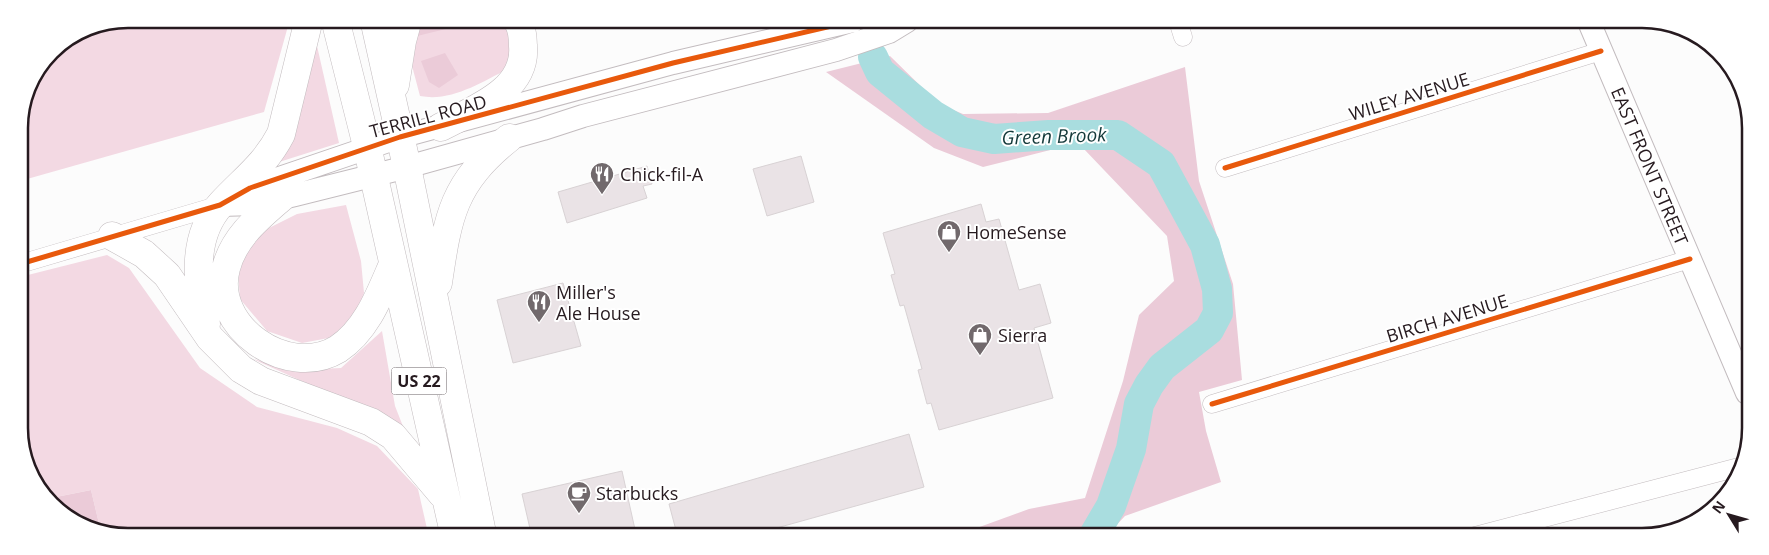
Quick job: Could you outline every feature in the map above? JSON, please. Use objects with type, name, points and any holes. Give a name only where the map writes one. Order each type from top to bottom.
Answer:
[{"type":"highway","points":[[210,338],[198,288],[198,266],[203,237],[220,204],[257,170],[273,149],[280,134],[307,28]]},
{"type":"highway","name":"US 22","points":[[337,28],[367,146],[453,528]]},
{"type":"highway","name":"US 22","points":[[376,28],[407,167],[481,528]]},
{"type":"highway","points":[[393,101],[400,52],[406,28]]},
{"type":"highway","points":[[441,127],[501,93],[516,78],[523,62],[524,48],[519,28]]},
{"type":"highway","points":[[435,302],[446,228],[453,206],[482,161],[509,138]]},
{"type":"highway","points":[[281,198],[249,227],[240,239],[231,254],[224,281],[224,297],[230,311],[240,326],[266,349],[282,355],[302,358],[323,355],[337,349],[352,337],[377,302],[393,264]]},
{"type":"highway","points":[[112,236],[144,254],[167,275],[210,338],[241,369],[261,381],[371,422],[393,436],[446,499]]},
{"type":"street","name":"TERRILL ROAD","points":[[28,262],[220,204],[250,188],[367,146],[672,63],[826,28]]},
{"type":"street","name":"TERRILL ROAD","points":[[220,204],[258,204],[407,167],[583,116],[836,50],[893,28]]},
{"type":"street","name":"EAST FRONT STREET","points":[[1591,28],[1742,381]]},
{"type":"street","name":"WILEY AVENUE","points":[[1226,168],[1601,51]]},
{"type":"street","name":"BIRCH AVENUE","points":[[1212,404],[1690,259]]},
{"type":"street","points":[[1509,527],[1733,469]]},
{"type":"shaded area","points":[[114,28],[287,28],[264,112],[28,179],[28,114],[38,83],[44,72],[62,52],[77,41],[102,31]]},
{"type":"shaded area","points":[[414,28],[509,28],[514,44],[508,69],[465,90],[454,94],[432,97],[420,96],[407,47]]},
{"type":"shaded area","points":[[417,28],[450,28],[413,37]]},
{"type":"shaded area","points":[[315,37],[339,143],[276,163]]},
{"type":"shaded area","points":[[445,53],[458,75],[439,88],[429,82],[421,61]]},
{"type":"shaded area","points":[[890,56],[939,104],[963,114],[1048,113],[1185,67],[1199,181],[1233,284],[1242,380],[1199,392],[1206,431],[1221,482],[1125,516],[1114,527],[978,527],[1029,509],[1085,498],[1123,381],[1139,315],[1174,281],[1167,236],[1083,148],[1058,148],[983,167],[934,148],[826,72]]},
{"type":"shaded area","points":[[346,205],[361,261],[364,293],[358,318],[334,337],[302,343],[267,331],[240,299],[238,272],[247,253],[261,232],[297,214]]},
{"type":"shaded area","points":[[107,255],[129,268],[200,368],[257,407],[337,428],[377,446],[418,489],[427,528],[114,527],[99,523],[91,490],[56,497],[41,478],[29,447],[28,275]]},
{"type":"shaded area","points":[[382,331],[395,406],[406,434],[317,388],[253,359],[297,370],[341,368]]},
{"type":"shaded area","points":[[91,490],[99,523],[77,514],[56,497]]},
{"type":"building","points":[[801,156],[814,202],[767,216],[753,169]]},
{"type":"building","name":"Chick-fil-A","points":[[647,166],[652,184],[643,186],[647,198],[567,223],[558,192]]},
{"type":"building","points":[[981,204],[986,222],[999,219],[1019,290],[1040,284],[1051,323],[1034,328],[1053,398],[939,430],[931,403],[927,404],[918,370],[922,369],[904,305],[900,306],[891,275],[895,274],[883,233]]},
{"type":"building","name":"Miller's Ale House","points":[[563,283],[581,346],[513,363],[497,300]]},
{"type":"building","points":[[909,434],[924,487],[778,528],[675,528],[669,504]]},
{"type":"building","name":"Starbucks","points":[[622,471],[635,528],[530,528],[522,494]]},
{"type":"waterway","name":"Green Brook","points":[[873,57],[880,72],[933,115],[962,132],[994,139],[1049,135],[1118,135],[1161,164],[1205,245],[1217,289],[1218,313],[1209,330],[1162,367],[1149,385],[1139,404],[1131,449],[1111,506],[1098,527]]},
{"type":"cycle path","points":[[28,262],[220,205],[250,188],[400,137],[673,63],[823,28]]},
{"type":"cycle path","points":[[1225,168],[1601,51]]},
{"type":"cycle path","points":[[1212,404],[1690,259]]},
{"type":"place","name":"Chick-fil-A","points":[[602,195]]},
{"type":"place","name":"HomeSense","points":[[949,253]]},
{"type":"place","name":"Miller's Ale House","points":[[539,323]]},
{"type":"place","name":"Sierra","points":[[980,356]]},
{"type":"place","name":"Starbucks","points":[[579,514]]}]
